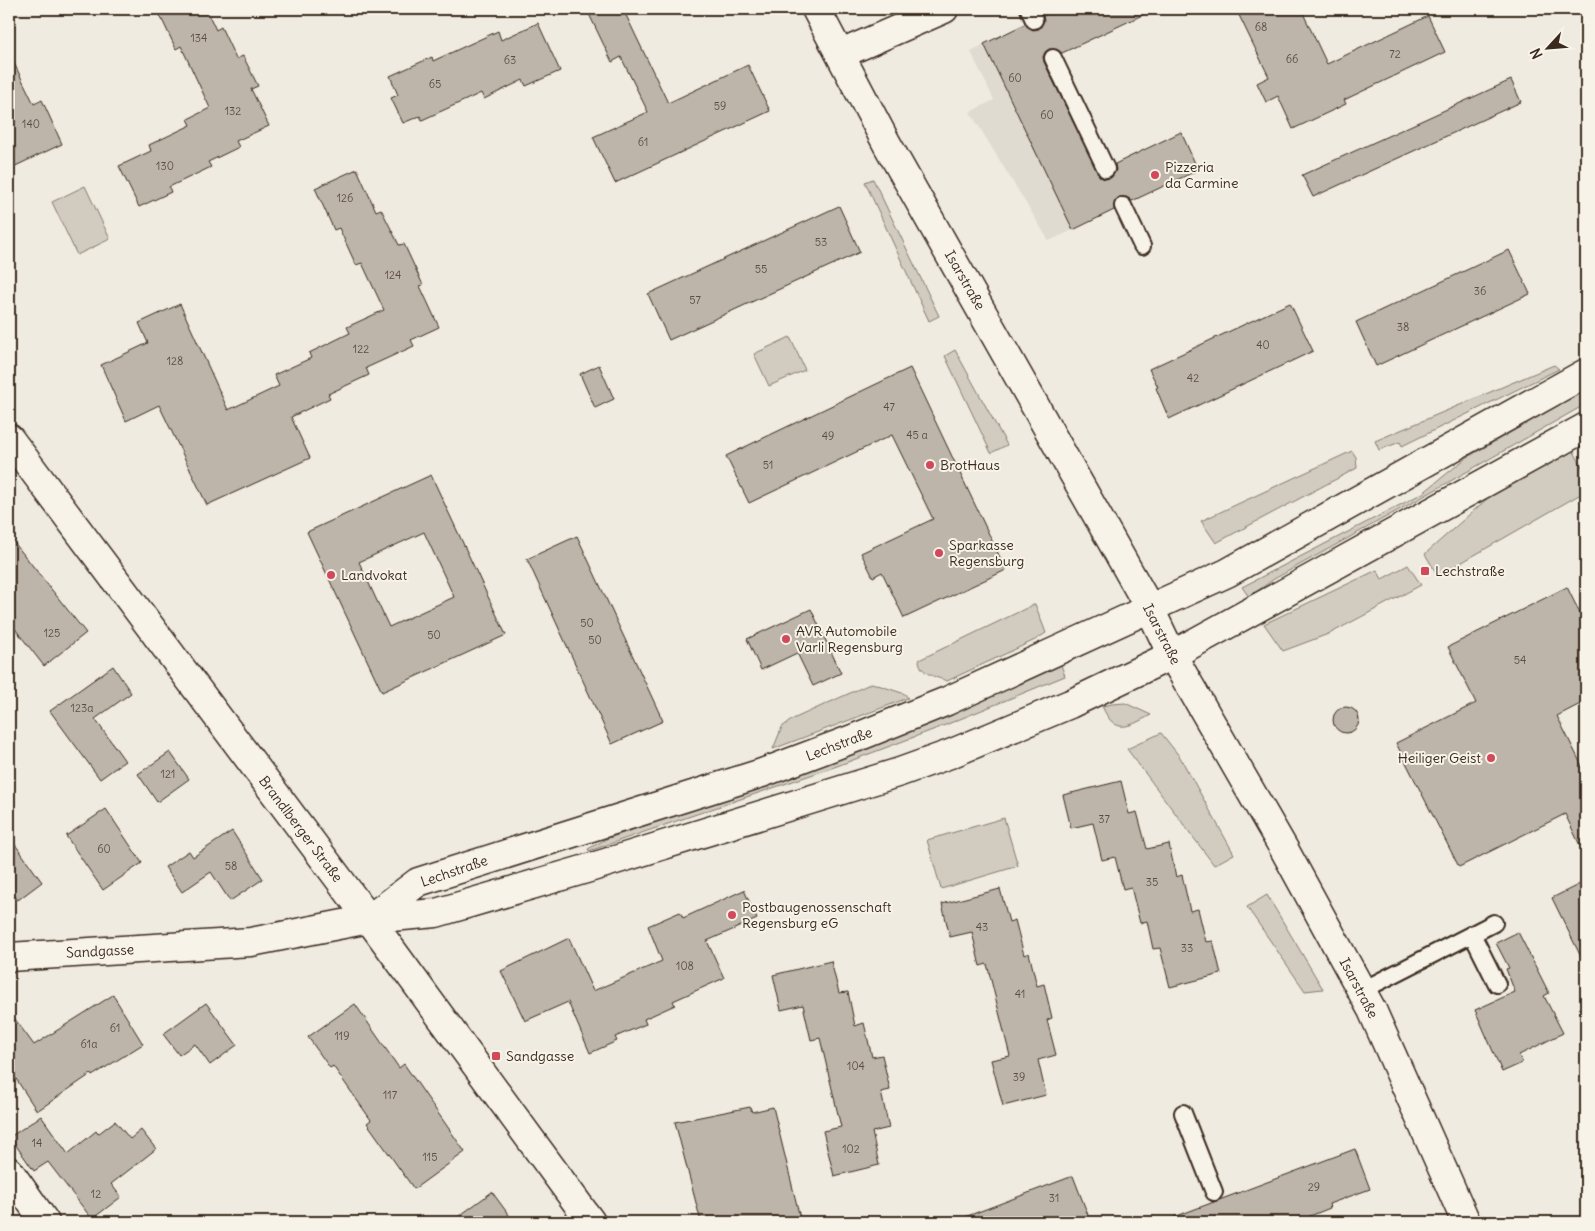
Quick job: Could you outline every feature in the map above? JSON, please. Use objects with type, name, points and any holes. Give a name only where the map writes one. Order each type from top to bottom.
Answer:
[{"type":"street","name":"Isarstraße","points":[[816,9],[892,152],[1150,609],[1172,655],[1284,849],[1361,991],[1376,1019],[1466,1222]]},
{"type":"street","points":[[841,54],[944,9]]},
{"type":"street","name":"Lechstraße","points":[[369,919],[418,882],[762,773],[947,701],[1150,609],[1245,563],[1586,373]]},
{"type":"street","points":[[369,919],[436,913],[586,869],[900,772],[950,754],[1070,704],[1172,655],[1586,427]]},
{"type":"street","name":"Brandlberger Straße","points":[[9,438],[369,919],[591,1222]]},
{"type":"street","name":"Sandgasse","points":[[9,957],[251,942],[369,919]]},
{"type":"street","points":[[9,1171],[45,1222]]},
{"type":"lane","points":[[1053,58],[1106,169]]},
{"type":"lane","points":[[1123,206],[1142,246]]},
{"type":"lane","points":[[1361,991],[1494,924]]},
{"type":"lane","points":[[1472,934],[1497,984]]},
{"type":"lane","points":[[1183,1113],[1214,1192]]},
{"type":"shaded area","points":[[984,44],[1073,230],[1049,241],[970,112],[994,100],[971,52]]},
{"type":"shaded area","points":[[873,179],[939,316],[929,321],[865,182]]},
{"type":"shaded area","points":[[85,186],[110,239],[77,255],[52,202]]},
{"type":"shaded area","points":[[790,337],[805,370],[769,386],[754,354]]},
{"type":"shaded area","points":[[955,350],[1007,445],[991,453],[945,356]]},
{"type":"shaded area","points":[[1554,365],[1559,369],[1402,446],[1400,442],[1379,450],[1375,441]]},
{"type":"shaded area","points":[[1586,389],[1586,404],[1274,579],[1249,597],[1242,587],[1423,493],[1466,458]]},
{"type":"shaded area","points":[[1572,448],[1586,474],[1586,491],[1438,576],[1425,554],[1489,497]]},
{"type":"shaded area","points":[[1352,451],[1356,457],[1357,468],[1216,543],[1201,521]]},
{"type":"shaded area","points":[[1408,565],[1421,585],[1331,633],[1283,651],[1264,624],[1377,570],[1382,579]]},
{"type":"shaded area","points":[[1035,604],[1046,633],[1035,640],[947,681],[922,669],[919,660]]},
{"type":"shaded area","points":[[1061,665],[1065,676],[938,728],[837,766],[589,851],[588,849],[606,839],[859,751],[935,721]]},
{"type":"shaded area","points":[[872,683],[905,694],[908,698],[773,749],[782,727],[793,719]]},
{"type":"shaded area","points":[[1125,703],[1151,715],[1129,725],[1117,725],[1112,722],[1102,706]]},
{"type":"shaded area","points":[[1161,733],[1180,757],[1234,854],[1214,865],[1127,749]]},
{"type":"shaded area","points":[[1004,818],[1018,866],[941,889],[927,840]]},
{"type":"shaded area","points":[[1267,895],[1323,989],[1305,991],[1247,907]]},
{"type":"building","points":[[157,9],[206,9],[216,30],[221,27],[236,59],[243,56],[258,86],[251,89],[269,126],[236,141],[239,147],[208,162],[211,167],[169,187],[171,192],[139,207],[119,166],[151,151],[149,145],[191,125],[188,119],[210,108],[181,46],[176,49]]},
{"type":"building","points":[[601,9],[623,9],[668,103],[748,65],[770,111],[615,183],[593,137],[648,112],[621,57],[612,62],[589,14]]},
{"type":"building","points":[[1058,9],[1155,9],[1062,53],[1058,50],[1049,49],[1043,57],[1100,177],[1105,179],[1111,178],[1116,170],[1115,164],[1181,132],[1198,170],[1132,201],[1128,198],[1119,197],[1115,201],[1114,210],[1073,230],[984,44],[1025,24],[1033,30],[1039,29],[1044,21],[1043,16]]},
{"type":"building","points":[[1236,9],[1301,9],[1327,64],[1428,16],[1445,52],[1344,100],[1346,104],[1293,129],[1278,96],[1266,102],[1257,83],[1269,77]]},
{"type":"building","points":[[538,23],[560,71],[526,86],[523,80],[484,99],[481,93],[422,120],[420,116],[403,123],[391,98],[398,95],[390,76],[432,57],[433,61],[498,31],[501,40]]},
{"type":"building","points":[[9,53],[34,104],[42,100],[62,144],[9,169]]},
{"type":"building","points":[[1511,80],[1521,102],[1313,197],[1302,175]]},
{"type":"building","points":[[357,169],[376,211],[381,209],[399,245],[404,244],[423,285],[420,286],[439,327],[411,340],[414,346],[366,368],[369,375],[328,394],[330,398],[291,417],[310,458],[207,505],[159,405],[126,421],[101,365],[148,343],[139,323],[180,304],[228,410],[279,386],[274,375],[311,358],[309,353],[350,333],[347,327],[384,310],[362,263],[356,265],[339,228],[334,230],[315,188]]},
{"type":"building","points":[[839,206],[860,252],[669,340],[648,294]]},
{"type":"building","points":[[1509,250],[1530,294],[1376,366],[1356,322]]},
{"type":"building","points":[[1290,303],[1313,351],[1169,419],[1156,388],[1158,387],[1149,369]]},
{"type":"building","points":[[599,365],[614,399],[595,408],[580,374]]},
{"type":"building","points":[[910,368],[1006,570],[904,618],[882,572],[873,577],[861,553],[933,519],[892,435],[749,503],[726,456]]},
{"type":"building","points":[[431,475],[506,635],[382,692],[307,532]],"holes":[[[424,532],[454,597],[389,627],[359,562]]]},
{"type":"building","points":[[9,536],[86,633],[44,666],[9,621]]},
{"type":"building","points":[[577,536],[663,721],[612,744],[527,559]]},
{"type":"building","name":"Heiliger Geist","points":[[1567,587],[1586,626],[1586,701],[1557,716],[1586,774],[1586,858],[1565,814],[1459,867],[1396,743],[1476,703],[1448,647]]},
{"type":"building","name":"AVR Automobile Varli Regensburg","points":[[811,609],[841,673],[813,686],[797,653],[761,670],[747,639]]},
{"type":"building","points":[[113,666],[131,693],[95,719],[125,761],[100,779],[50,711]]},
{"type":"building","points":[[1346,707],[1355,711],[1359,720],[1355,729],[1346,733],[1337,729],[1333,720],[1337,711]]},
{"type":"building","points":[[170,752],[189,779],[157,802],[138,774]]},
{"type":"building","points":[[1121,781],[1129,814],[1137,812],[1147,849],[1169,844],[1176,877],[1182,875],[1190,911],[1198,909],[1206,942],[1213,941],[1221,974],[1170,987],[1160,948],[1153,949],[1147,921],[1140,923],[1131,887],[1123,889],[1115,857],[1102,860],[1093,823],[1071,828],[1063,795]]},
{"type":"building","points":[[106,809],[142,863],[103,890],[66,836]]},
{"type":"building","points":[[232,831],[263,879],[230,901],[211,872],[182,892],[165,867],[189,851],[193,857]]},
{"type":"building","points":[[9,836],[42,882],[18,900],[9,888]]},
{"type":"building","points":[[1586,881],[1586,967],[1552,898]]},
{"type":"building","points":[[1000,889],[1009,922],[1015,920],[1024,955],[1029,953],[1037,986],[1044,984],[1052,1018],[1047,1020],[1056,1055],[1038,1060],[1046,1095],[1003,1106],[991,1060],[1010,1056],[987,964],[980,966],[972,932],[950,937],[942,904]]},
{"type":"building","points":[[744,890],[757,919],[707,941],[724,978],[673,1001],[675,1005],[644,1019],[646,1024],[615,1037],[617,1041],[590,1053],[568,1002],[525,1021],[501,971],[569,938],[593,991],[662,961],[648,926],[680,912],[683,918]]},
{"type":"building","points":[[1518,932],[1549,993],[1544,996],[1563,1033],[1519,1055],[1522,1063],[1502,1072],[1475,1010],[1515,992],[1506,969],[1509,968],[1496,943]]},
{"type":"building","points":[[831,961],[839,993],[848,992],[855,1026],[864,1023],[872,1057],[882,1055],[890,1090],[881,1092],[889,1128],[872,1132],[879,1165],[834,1176],[823,1131],[841,1127],[820,1038],[811,1040],[803,1005],[781,1010],[773,975]]},
{"type":"building","points":[[113,995],[143,1044],[92,1076],[91,1074],[37,1111],[9,1068],[9,1011],[34,1045]]},
{"type":"building","points":[[206,1003],[237,1045],[210,1065],[195,1044],[179,1055],[163,1034]]},
{"type":"building","points":[[355,1004],[399,1068],[404,1064],[465,1152],[414,1189],[367,1123],[371,1120],[333,1066],[330,1068],[308,1037]]},
{"type":"building","points":[[750,1107],[752,1112],[773,1107],[801,1222],[701,1222],[675,1122]]},
{"type":"building","points":[[41,1116],[68,1154],[96,1131],[98,1134],[115,1121],[130,1139],[141,1130],[156,1149],[111,1184],[121,1197],[92,1219],[48,1162],[34,1171],[10,1137]]},
{"type":"building","points":[[1355,1149],[1370,1189],[1329,1204],[1330,1208],[1295,1222],[1167,1222],[1166,1220]]},
{"type":"building","points":[[1073,1176],[1088,1215],[1069,1222],[957,1222],[957,1220]]},
{"type":"building","points":[[492,1192],[514,1222],[451,1222]]},
{"type":"place","name":"Pizzeria da Carmine","points":[[1155,175]]},
{"type":"place","name":"BrotHaus","points":[[930,465]]},
{"type":"place","name":"Sparkasse Regensburg","points":[[939,553]]},
{"type":"place","name":"Lechstraße","points":[[1425,571]]},
{"type":"place","name":"Landvokat","points":[[331,575]]},
{"type":"place","name":"AVR Automobile Varli Regensburg","points":[[786,639]]},
{"type":"place","name":"Heiliger Geist","points":[[1491,758]]},
{"type":"place","name":"Postbaugenossenschaft Regensburg eG","points":[[732,915]]},
{"type":"place","name":"Sandgasse","points":[[496,1056]]}]
